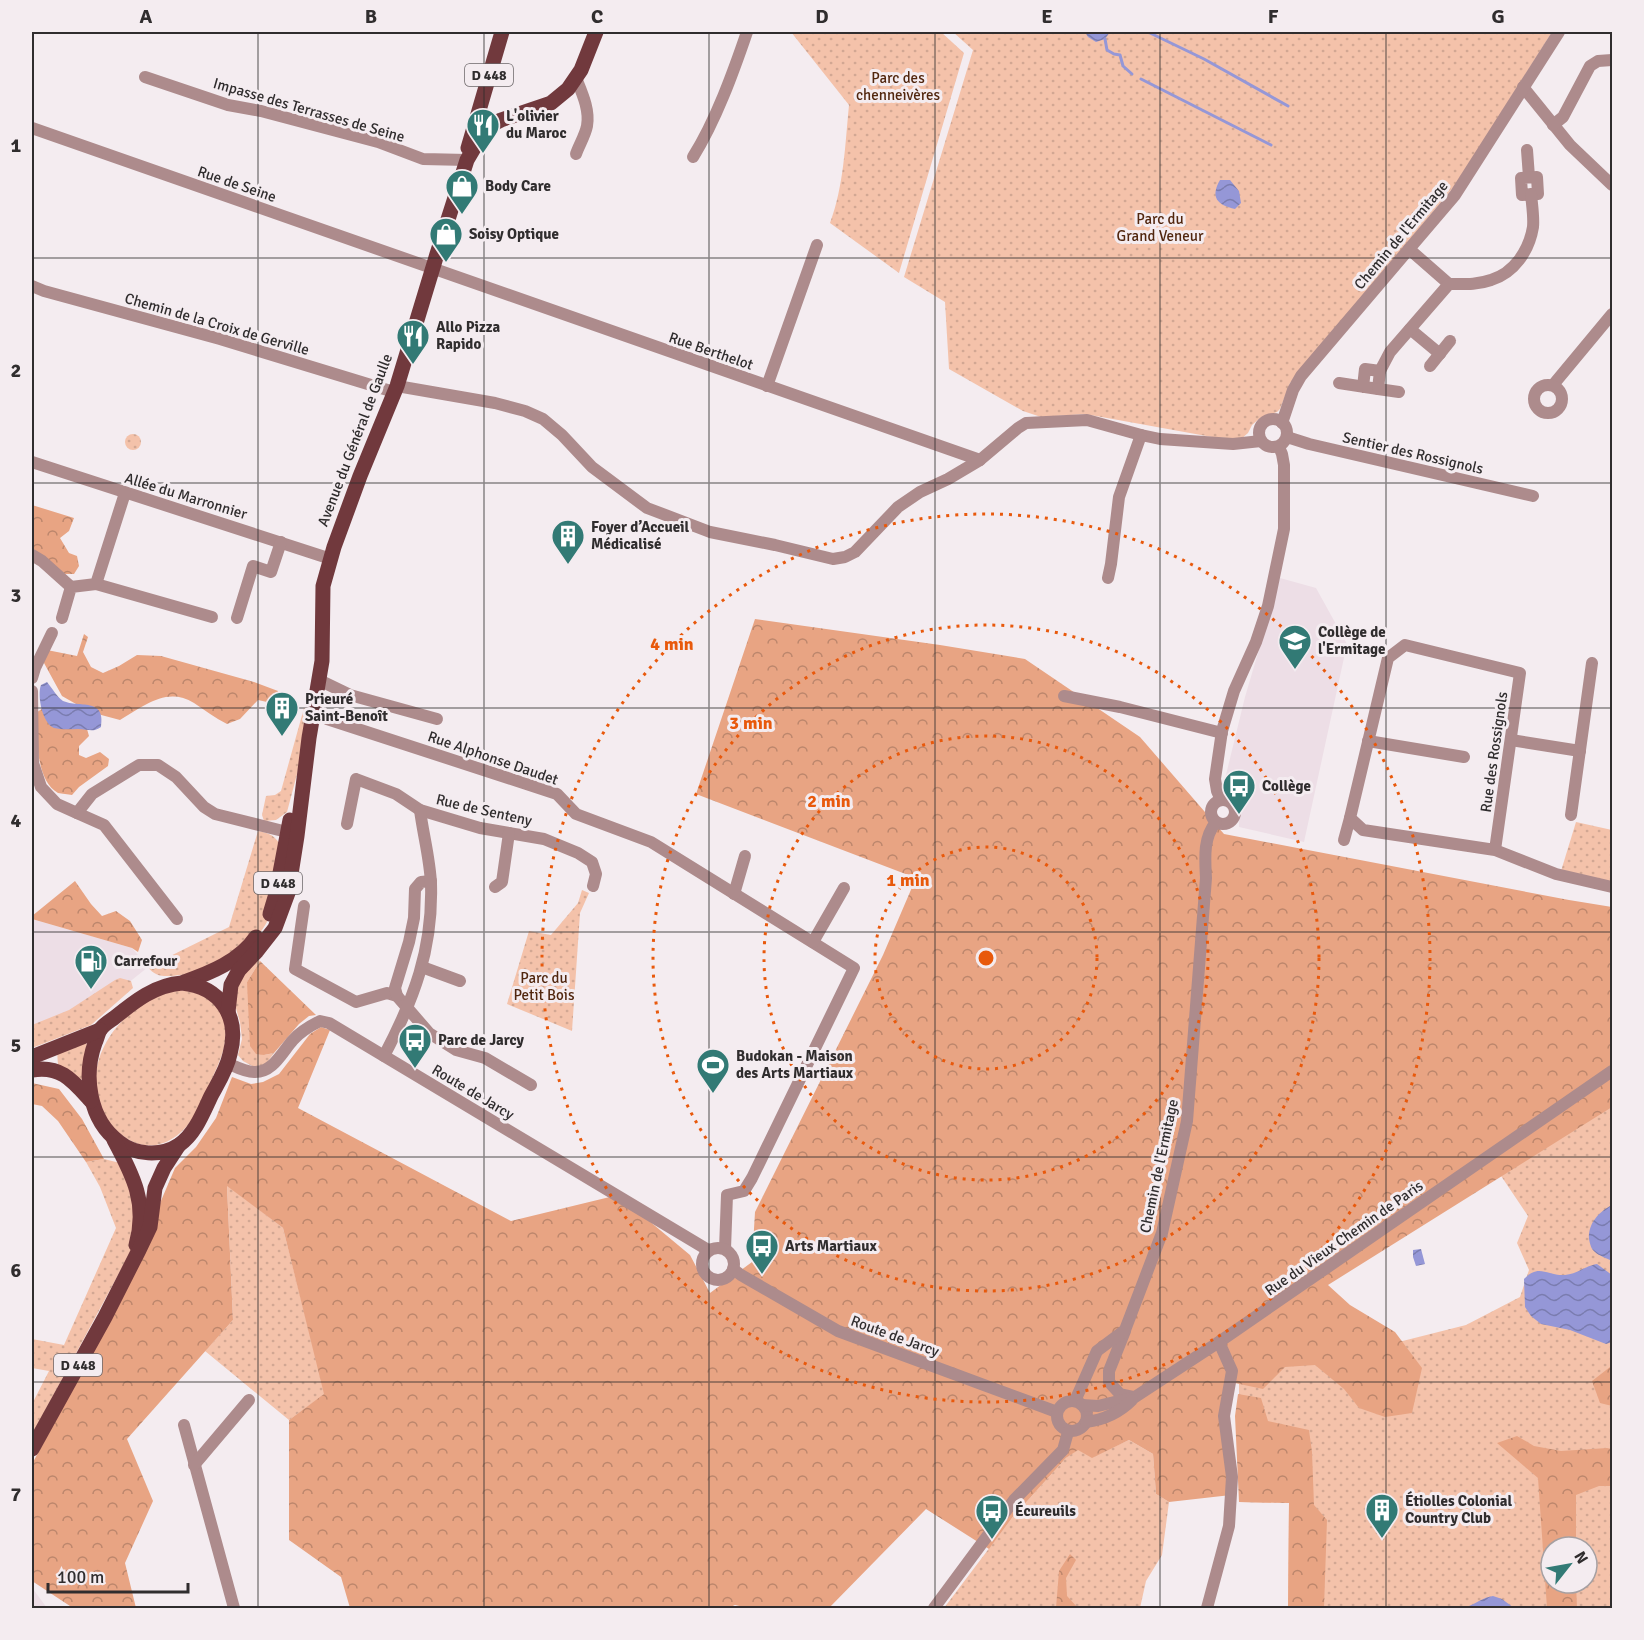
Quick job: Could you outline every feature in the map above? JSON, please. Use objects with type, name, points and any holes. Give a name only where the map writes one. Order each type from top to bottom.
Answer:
[{"type":"main road","name":"D 448","points":[[484,122],[502,32]]},
{"type":"main road","points":[[484,122],[501,120],[551,104],[568,89],[576,78],[596,32]]},
{"type":"main road","name":"Avenue du Général de Gaulle","points":[[309,738],[322,661],[323,586],[363,467],[396,389],[467,160],[480,138],[484,122]]},
{"type":"main road","name":"D 448","points":[[182,983],[209,974],[231,961],[253,943],[268,920],[276,894],[287,832],[309,738]]},
{"type":"main road","name":"D 448","points":[[228,1012],[231,985],[239,970],[275,927],[288,893],[309,738]]},
{"type":"main road","points":[[32,1057],[100,1030],[139,998],[172,984],[182,983],[211,992],[222,1002],[228,1012],[233,1029],[230,1055],[192,1133],[179,1145],[169,1150],[146,1153],[133,1151],[112,1137],[99,1118],[92,1101],[89,1072],[100,1030]]},
{"type":"main road","points":[[32,1070],[40,1068],[66,1075],[92,1101]]},
{"type":"main road","name":"D 448","points":[[112,1137],[137,1187],[141,1211],[137,1241],[122,1281]]},
{"type":"main road","name":"D 448","points":[[32,1449],[105,1317],[150,1227],[155,1188],[164,1168],[179,1145]]},
{"type":"street","points":[[693,157],[701,145],[730,80],[747,32]]},
{"type":"street","name":"Chemin de l'Ermitage","points":[[1282,423],[1293,390],[1301,376],[1455,195],[1559,32]]},
{"type":"street","points":[[1553,125],[1563,117],[1590,66],[1598,61],[1612,60]]},
{"type":"street","name":"Impasse des Terrasses de Seine","points":[[145,77],[228,105],[261,111],[378,142],[423,159],[467,160]]},
{"type":"street","points":[[576,78],[585,99],[587,117],[587,127],[576,154]]},
{"type":"street","points":[[1523,87],[1570,145],[1612,185]]},
{"type":"street","name":"Rue de Seine","points":[[32,128],[432,269]]},
{"type":"street","points":[[1409,249],[1449,284],[1492,280],[1508,271],[1520,260],[1533,226],[1531,194],[1522,195],[1521,178],[1529,177],[1527,150]]},
{"type":"street","points":[[767,386],[817,245]]},
{"type":"street","name":"Rue Berthelot","points":[[432,269],[980,460]]},
{"type":"street","points":[[1378,389],[1380,371],[1390,352],[1449,284]]},
{"type":"street","name":"Chemin de la Croix de Gerville","points":[[32,286],[396,389],[495,403],[525,411],[543,419],[562,435],[592,467],[647,508],[711,532],[833,559],[855,552],[891,513],[908,499],[980,460],[1026,423],[1087,420],[1160,439],[1233,444],[1261,441]]},
{"type":"street","points":[[1553,385],[1612,314]]},
{"type":"street","points":[[1410,329],[1440,354]]},
{"type":"street","points":[[1430,366],[1450,341]]},
{"type":"street","points":[[1363,387],[1365,369],[1380,371]]},
{"type":"street","points":[[1339,383],[1399,392]]},
{"type":"street","points":[[1221,800],[1215,779],[1221,733],[1234,691],[1256,642],[1268,606],[1284,529],[1282,454],[1286,427],[1276,419],[1265,421],[1259,430],[1261,441],[1270,447],[1283,442]]},
{"type":"street","points":[[1108,578],[1119,498],[1141,435]]},
{"type":"street","name":"Sentier des Rossignols","points":[[1283,442],[1309,444],[1533,496]]},
{"type":"street","name":"Allée du Marronnier","points":[[32,462],[331,559]]},
{"type":"street","points":[[96,584],[125,493]]},
{"type":"street","points":[[237,618],[253,566],[272,572],[281,542]]},
{"type":"street","points":[[32,555],[71,587],[96,584],[212,617]]},
{"type":"street","points":[[62,618],[71,587]]},
{"type":"street","points":[[32,678],[52,633]]},
{"type":"street","name":"Rue des Rossignols","points":[[1344,840],[1388,658],[1405,645],[1520,673],[1495,850]]},
{"type":"street","points":[[1571,815],[1592,663]]},
{"type":"street","points":[[319,680],[350,695],[437,719]]},
{"type":"street","points":[[32,691],[33,763],[41,787],[57,804],[104,825],[177,919]]},
{"type":"street","points":[[1065,696],[1120,707],[1221,733]]},
{"type":"street","name":"Rue Alphonse Daudet","points":[[327,719],[557,794],[576,814],[651,842],[854,968],[752,1178],[744,1191],[727,1194],[725,1249]]},
{"type":"street","points":[[1511,740],[1580,751]]},
{"type":"street","points":[[1368,741],[1464,757]]},
{"type":"street","points":[[77,813],[92,794],[139,765],[158,765],[176,777],[204,807],[215,814],[287,832]]},
{"type":"street","name":"Rue de Senteny","points":[[347,824],[356,779],[396,794],[420,810],[480,828],[544,839],[578,853],[592,862],[596,874],[593,886]]},
{"type":"street","points":[[1221,800],[1232,804],[1234,812],[1232,819],[1226,823],[1216,822],[1212,817],[1212,808],[1221,800]]},
{"type":"street","points":[[384,1056],[408,1009],[422,967],[431,920],[431,881],[420,810]]},
{"type":"street","points":[[1350,818],[1363,830],[1495,850],[1556,874],[1612,887]]},
{"type":"street","name":"Chemin de l'Ermitage","points":[[1135,1397],[1120,1394],[1109,1382],[1109,1371],[1162,1233],[1187,1121],[1207,840],[1216,822]]},
{"type":"street","points":[[495,887],[502,882],[509,833]]},
{"type":"street","points":[[734,894],[745,856]]},
{"type":"street","points":[[431,881],[421,882],[415,889],[414,918],[395,988],[397,996],[429,1033],[456,1050],[485,1058],[531,1085]]},
{"type":"street","points":[[813,942],[843,888]]},
{"type":"street","points":[[304,906],[295,969],[356,1002],[387,993],[397,996]]},
{"type":"street","points":[[422,967],[460,981]]},
{"type":"street","name":"Route de Jarcy","points":[[227,1063],[257,1073],[265,1070],[280,1058],[291,1041],[302,1031],[320,1021],[336,1026],[708,1250]]},
{"type":"street","name":"Rue du Vieux Chemin de Paris","points":[[1079,1403],[1098,1407],[1135,1397],[1219,1342],[1612,1071]]},
{"type":"street","points":[[725,1249],[732,1257],[733,1269],[723,1279],[711,1279],[702,1270],[702,1258],[708,1250],[725,1249]]},
{"type":"street","name":"Route de Jarcy","points":[[733,1269],[838,1331],[1057,1412]]},
{"type":"street","points":[[1079,1403],[1097,1351],[1125,1330]]},
{"type":"street","points":[[1207,1608],[1229,1526],[1232,1477],[1224,1416],[1232,1371],[1219,1342]]},
{"type":"street","points":[[1086,1422],[1094,1421],[1126,1407],[1135,1397]]},
{"type":"street","points":[[194,1465],[249,1400]]},
{"type":"street","points":[[1063,1403],[1079,1403],[1087,1412],[1086,1422],[1080,1430],[1068,1432],[1058,1425],[1057,1412],[1063,1403]]},
{"type":"street","points":[[184,1425],[234,1608]]},
{"type":"street","points":[[934,1608],[1014,1500],[1063,1450],[1068,1432]]},
{"type":"shaded area","points":[[1280,578],[1316,588],[1347,644],[1304,842],[1239,827],[1238,793],[1231,791],[1224,783],[1245,697]]},
{"type":"shaded area","points":[[32,919],[132,948],[148,967],[112,996],[32,1026]]},
{"type":"shaded area","points":[[32,1587],[33,1589],[47,1608],[32,1608]]},
{"type":"green space","name":"Parc des chenneivères","points":[[791,32],[941,32],[964,53],[899,273],[830,223],[841,180],[849,105]]},
{"type":"green space","name":"Parc du Grand Veneur","points":[[953,32],[1552,32],[1457,183],[1290,383],[1280,409],[1260,418],[1241,439],[1212,437],[1085,414],[1041,417],[1023,411],[949,369],[945,302],[904,277],[973,50]]},
{"type":"green space","points":[[133,434],[139,436],[141,442],[139,448],[133,450],[127,448],[125,442],[127,436]]},
{"type":"green space","points":[[32,505],[74,518],[69,531],[60,538],[69,553],[77,556],[79,566],[74,574],[65,574],[32,548]]},
{"type":"green space","points":[[755,619],[1025,659],[1140,737],[1224,834],[1612,907],[1612,1107],[1328,1285],[1350,1305],[1395,1332],[1422,1368],[1412,1413],[1385,1417],[1359,1408],[1344,1389],[1315,1365],[1285,1367],[1263,1389],[1230,1382],[1226,1430],[1231,1495],[1169,1502],[1156,1494],[1153,1454],[1129,1440],[1092,1458],[1078,1450],[1066,1458],[1012,1518],[989,1549],[926,1509],[829,1608],[748,1608],[735,1605],[728,1608],[350,1608],[341,1577],[289,1540],[289,1420],[324,1394],[283,1228],[227,1186],[233,1320],[127,1439],[153,1501],[125,1563],[136,1608],[73,1608],[32,1581],[32,1464],[111,1318],[175,1168],[196,1147],[216,1118],[232,1077],[251,1084],[263,1082],[279,1074],[310,1034],[321,1027],[330,1030],[298,1108],[511,1221],[618,1195],[690,1255],[710,1293],[752,1262],[755,1212],[883,955],[916,878],[696,794]]},
{"type":"green space","points":[[84,634],[88,637],[83,652],[91,667],[103,673],[137,655],[161,656],[278,691],[276,704],[258,700],[240,719],[227,724],[194,703],[184,698],[174,697],[156,700],[120,720],[90,712],[62,696],[44,663],[42,649],[77,656]]},
{"type":"green space","points":[[43,708],[85,722],[89,736],[79,746],[79,755],[86,758],[100,752],[109,759],[108,766],[79,787],[72,795],[58,793],[50,787],[41,768],[37,745],[36,713]]},
{"type":"green space","points":[[304,708],[309,708],[301,759],[287,812],[276,820],[264,821],[262,815],[266,796],[275,795],[281,791]]},
{"type":"green space","points":[[1576,822],[1612,830],[1612,882],[1561,871]]},
{"type":"green space","points":[[258,831],[272,836],[282,848],[270,915],[262,931],[231,958],[206,970],[167,976],[151,971],[148,967],[229,927]]},
{"type":"green space","points":[[75,881],[102,916],[116,911],[130,921],[142,940],[138,952],[132,948],[32,919],[32,916]]},
{"type":"green space","name":"Parc du Petit Bois","points":[[582,890],[589,893],[580,913],[572,1031],[507,1004],[529,931],[551,935],[578,903]]},
{"type":"green space","points":[[257,958],[260,961],[247,982],[264,1055],[274,1053],[266,1064],[254,1067],[238,1055],[242,1039],[233,998],[235,986]]},
{"type":"green space","points":[[260,961],[316,1015],[309,1016],[299,1024],[274,1053],[264,1055],[256,1054],[250,1046],[247,982]]},
{"type":"green space","points":[[120,978],[131,981],[133,988],[91,1025],[32,1048],[32,1025],[69,1010]]},
{"type":"green space","points":[[180,990],[202,995],[216,1006],[225,1025],[225,1044],[214,1074],[188,1125],[164,1143],[145,1145],[136,1143],[116,1130],[102,1110],[96,1082],[97,1066],[109,1037],[131,1013],[158,996]]},
{"type":"green space","points":[[84,1041],[87,1044],[80,1081],[58,1065],[57,1051]]},
{"type":"green space","points":[[1612,1081],[1612,1608],[1288,1608],[1289,1503],[1239,1502],[1239,1339],[1359,1352],[1466,1325],[1520,1297],[1529,1270],[1517,1243],[1528,1216],[1493,1164]]},
{"type":"green space","points":[[32,1083],[59,1089],[82,1119],[104,1159],[86,1162],[58,1121],[42,1106],[32,1104]]},
{"type":"green space","points":[[104,1159],[120,1163],[138,1201],[131,1251],[32,1435],[32,1404],[49,1371],[32,1368],[32,1339],[64,1345],[116,1228],[100,1187],[86,1162]]},
{"type":"green space","points":[[227,1185],[283,1228],[325,1394],[289,1420],[205,1351],[233,1320]]},
{"type":"green space","points":[[1612,1367],[1612,1406],[1600,1403],[1592,1381]]},
{"type":"green space","points":[[1238,1394],[1261,1398],[1268,1421],[1309,1430],[1314,1505],[1327,1520],[1324,1608],[1288,1608],[1289,1503],[1239,1502],[1235,1416]]},
{"type":"green space","points":[[1517,1436],[1534,1446],[1561,1451],[1612,1449],[1612,1486],[1599,1486],[1576,1495],[1576,1535],[1542,1535],[1538,1478],[1497,1443]]},
{"type":"green space","points":[[1129,1440],[1153,1454],[1156,1494],[1169,1502],[1162,1555],[1146,1581],[1140,1608],[944,1608],[1012,1518],[1066,1458],[1078,1449],[1092,1457]]},
{"type":"green space","points":[[1070,1554],[1076,1560],[1066,1578],[1067,1596],[1078,1608],[1056,1608],[1059,1571]]},
{"type":"green space","points":[[1546,1595],[1576,1595],[1577,1608],[1547,1608]]},
{"type":"water","points":[[1085,32],[1110,32],[1105,39],[1096,42]]},
{"type":"water","points":[[1220,180],[1230,180],[1239,191],[1241,203],[1235,209],[1220,203],[1217,199],[1216,191]]},
{"type":"water","points":[[47,682],[63,701],[95,707],[99,711],[101,727],[95,730],[60,729],[50,725],[44,715],[40,695],[41,685]]},
{"type":"water","points":[[1612,1205],[1612,1261],[1594,1251],[1589,1233],[1595,1219]]},
{"type":"water","points":[[1421,1249],[1425,1264],[1416,1266],[1413,1250]]},
{"type":"water","points":[[1597,1264],[1612,1275],[1612,1342],[1606,1344],[1570,1330],[1541,1324],[1531,1316],[1525,1307],[1524,1279],[1529,1274],[1543,1271],[1565,1275]]},
{"type":"water","points":[[1493,1596],[1502,1599],[1514,1608],[1433,1608],[1466,1607]]},
{"type":"waterway","points":[[1148,32],[1204,59],[1288,106]]},
{"type":"waterway","points":[[1105,39],[1107,50],[1120,55],[1123,66],[1132,74]]},
{"type":"waterway","points":[[1141,79],[1271,145]]},
{"type":"place","name":"L'olivier du Maroc","points":[[483,154]]},
{"type":"place","name":"Body Care","points":[[462,215]]},
{"type":"place","name":"Soisy Optique","points":[[446,263]]},
{"type":"place","name":"Allo Pizza Rapido","points":[[413,365]]},
{"type":"place","name":"Foyer d’Accueil Médicalisé","points":[[568,565]]},
{"type":"place","name":"Collège de l'Ermitage","points":[[1295,670]]},
{"type":"place","name":"Prieuré Saint-Benoît","points":[[282,737]]},
{"type":"place","name":"Collège","points":[[1239,815]]},
{"type":"place","name":"Carrefour","points":[[91,990]]},
{"type":"place","name":"Parc de Jarcy","points":[[415,1069]]},
{"type":"place","name":"Budokan - Maison des Arts Martiaux","points":[[713,1094]]},
{"type":"place","name":"Arts Martiaux","points":[[762,1275]]},
{"type":"place","name":"Étiolles Colonial Country Club","points":[[1382,1539]]},
{"type":"place","name":"Écureuils","points":[[992,1540]]}]
